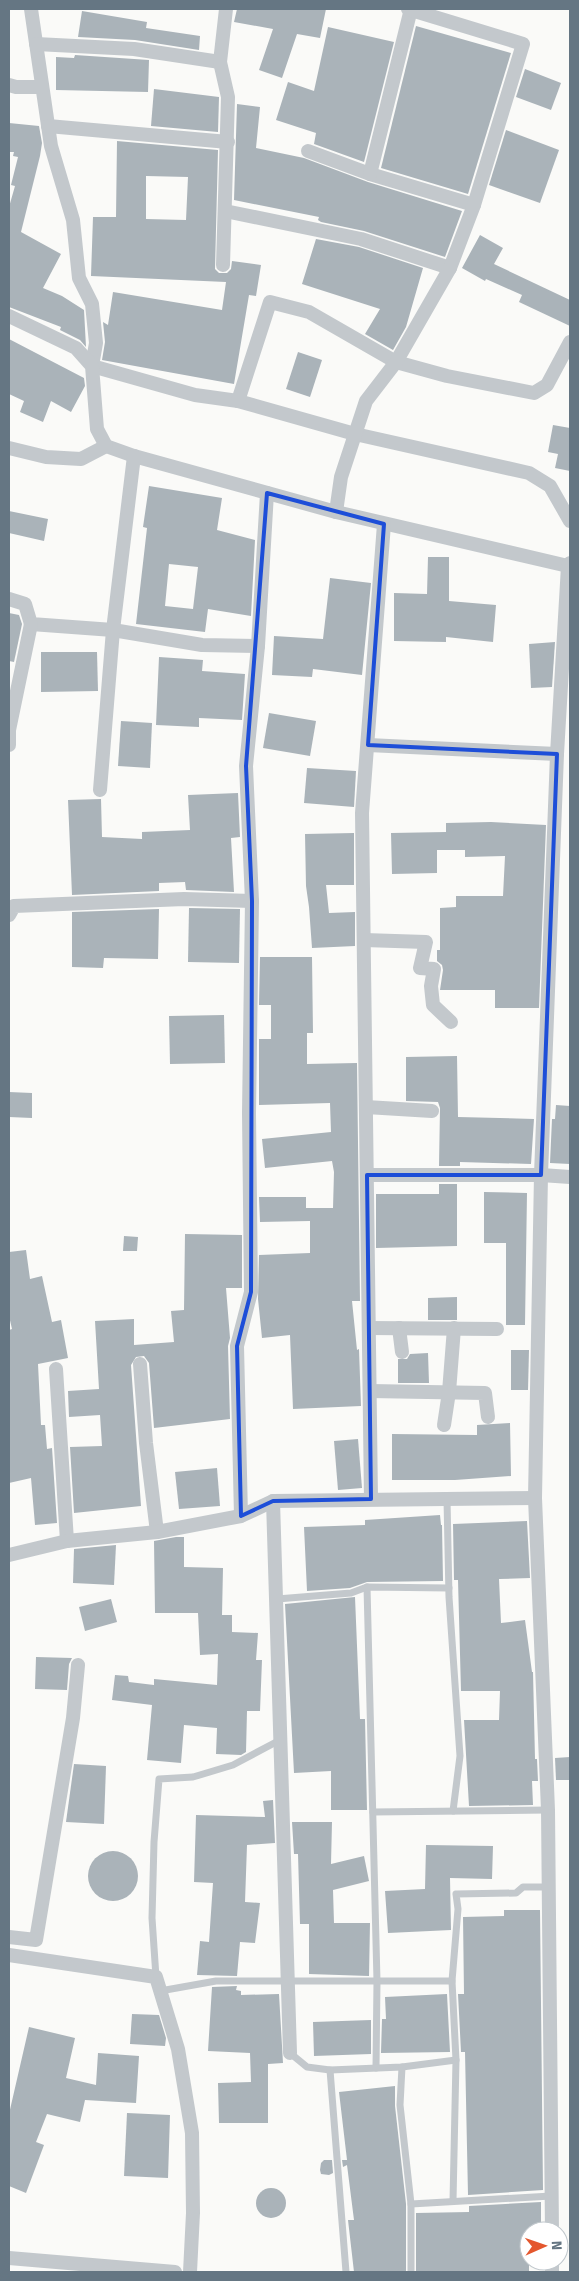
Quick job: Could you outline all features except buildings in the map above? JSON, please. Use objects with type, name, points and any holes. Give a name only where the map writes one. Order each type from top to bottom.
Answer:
[{"type":"street","points":[[31,9],[51,146],[73,220],[79,278],[92,304],[96,343],[92,366],[97,429],[106,446],[134,456],[336,512],[569,565],[557,754],[541,1175],[536,1498],[548,1810],[552,2221]]},
{"type":"street","points":[[223,264],[228,97],[220,62],[226,9]]},
{"type":"street","points":[[336,512],[341,477],[366,401],[396,362],[450,268],[474,205],[523,44],[410,9],[370,174]]},
{"type":"street","points":[[36,44],[134,49],[220,62]]},
{"type":"street","points":[[9,85],[16,87],[42,87]]},
{"type":"street","points":[[48,126],[228,142]]},
{"type":"street","points":[[308,150],[370,174],[474,205]]},
{"type":"street","points":[[226,211],[361,239],[450,268]]},
{"type":"street","points":[[238,402],[270,302],[309,312],[396,362],[447,376],[534,393],[547,385],[570,342]]},
{"type":"street","points":[[9,316],[76,348],[92,366],[195,395],[238,402],[356,434],[529,473],[550,486],[570,521]]},
{"type":"street","points":[[9,448],[46,457],[81,459],[106,446]]},
{"type":"street","points":[[100,790],[113,630],[134,456]]},
{"type":"street","points":[[241,1516],[237,1346],[251,1292],[249,1113],[252,901],[246,766],[258,646],[267,493]]},
{"type":"street","points":[[371,1499],[362,813],[384,524]]},
{"type":"street","points":[[9,599],[25,604],[31,624],[9,730],[9,745]]},
{"type":"street","points":[[31,624],[113,630],[202,645],[258,646]]},
{"type":"street","points":[[368,745],[557,754]]},
{"type":"street","points":[[9,915],[14,906],[184,899],[252,901]]},
{"type":"street","points":[[364,940],[426,942],[420,968],[434,969],[431,986],[432,1005],[451,1022]]},
{"type":"street","points":[[366,1107],[432,1110]]},
{"type":"street","points":[[368,1175],[541,1175],[570,1177]]},
{"type":"street","points":[[369,1328],[497,1329]]},
{"type":"street","points":[[399,1328],[402,1352]]},
{"type":"street","points":[[444,1425],[449,1392],[454,1328]]},
{"type":"street","points":[[140,1364],[146,1443],[157,1532]]},
{"type":"street","points":[[56,1369],[67,1541]]},
{"type":"street","points":[[370,1392],[485,1393],[488,1416]]},
{"type":"street","points":[[9,1555],[67,1541],[157,1532],[241,1516],[274,1501],[536,1498]]},
{"type":"street","points":[[274,1501],[290,2053]]},
{"type":"street","points":[[9,1937],[36,1940],[71,1728],[78,1665]]},
{"type":"street","points":[[9,1955],[156,1977],[178,2049],[192,2133],[194,2213],[190,2272]]},
{"type":"street","points":[[9,2258],[176,2272]]},
{"type":"lane","points":[[446,1499],[449,1588],[460,1756],[453,1811]]},
{"type":"lane","points":[[277,1599],[351,1593],[367,1587],[449,1588]]},
{"type":"lane","points":[[367,1587],[373,1812],[376,2068]]},
{"type":"lane","points":[[156,1977],[152,1918],[154,1842],[159,1779],[193,1778],[233,1765],[280,1740]]},
{"type":"lane","points":[[373,1812],[548,1810]]},
{"type":"lane","points":[[453,2201],[456,2060],[452,1981],[458,1909],[456,1894],[516,1893],[523,1888],[549,1887]]},
{"type":"lane","points":[[160,1991],[216,1981],[452,1981]]},
{"type":"lane","points":[[290,2053],[306,2067],[330,2070],[402,2067],[456,2060]]},
{"type":"lane","points":[[402,2067],[400,2105],[411,2204],[411,2272]]},
{"type":"lane","points":[[330,2070],[346,2272]]},
{"type":"lane","points":[[411,2204],[551,2196]]},
{"type":"highlighted area","points":[[267,493],[384,524],[368,745],[557,754],[541,1175],[367,1175],[371,1499],[273,1501],[241,1516],[237,1346],[251,1292],[252,901],[246,766]]}]
